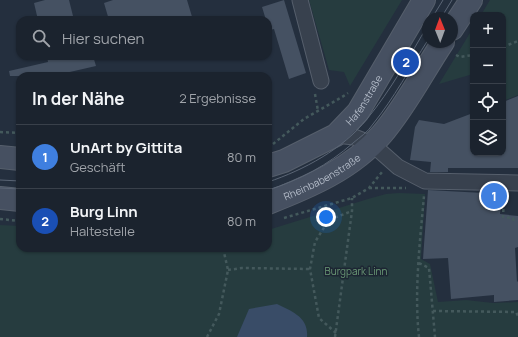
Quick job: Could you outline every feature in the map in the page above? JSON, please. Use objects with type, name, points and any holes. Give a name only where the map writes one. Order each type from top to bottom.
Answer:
[{"type":"main road","name":"Hafenstraße","points":[[336,135],[358,112],[424,0]]},
{"type":"main road","points":[[458,20],[471,0]]},
{"type":"main road","points":[[372,144],[382,134],[448,48]]},
{"type":"main road","points":[[272,157],[284,162],[336,135]]},
{"type":"main road","name":"Rheinbabenstraße","points":[[275,211],[301,190],[328,177],[350,162],[372,144]]},
{"type":"main road","points":[[0,157],[16,159]]},
{"type":"main road","points":[[0,198],[16,200]]},
{"type":"street","points":[[300,0],[321,81]]},
{"type":"street","name":"Rheinbabenstraße","points":[[336,135],[354,137],[372,144],[390,162],[425,181],[512,183]]},
{"type":"street","points":[[0,167],[16,169]]},
{"type":"path","points":[[506,45],[518,41]]},
{"type":"path","points":[[448,48],[460,57],[470,55]]},
{"type":"path","points":[[272,154],[304,119],[342,97]]},
{"type":"path","points":[[0,132],[16,133]]},
{"type":"path","points":[[275,211],[352,198],[369,188],[390,162]]},
{"type":"path","points":[[369,188],[414,188],[425,181]]},
{"type":"path","points":[[420,337],[418,321],[419,263],[425,181]]},
{"type":"path","points":[[512,183],[503,217],[514,218],[514,221]]},
{"type":"path","points":[[335,337],[352,211],[352,198]]},
{"type":"path","points":[[336,333],[319,318],[310,269],[315,242],[325,226],[334,218],[352,211]]},
{"type":"path","points":[[0,219],[16,221]]},
{"type":"path","points":[[207,337],[218,314],[228,270],[224,252]]},
{"type":"path","points":[[419,263],[429,268],[436,337]]},
{"type":"path","points":[[228,270],[242,268],[310,269]]},
{"type":"path","points":[[434,311],[516,312],[518,316]]},
{"type":"green space","points":[[309,0],[402,0],[350,86],[344,72],[329,70]]},
{"type":"green space","points":[[490,0],[518,0],[518,95],[506,100],[506,12],[483,12]]},
{"type":"green space","points":[[470,33],[470,75],[439,84]]},
{"type":"green space","name":"Burgpark Linn","points":[[386,194],[425,194],[421,259],[430,264],[438,302],[466,300],[493,303],[518,302],[518,337],[0,337],[0,225],[16,226],[16,252],[272,252],[272,229]]},
{"type":"water","points":[[277,304],[293,312],[302,320],[307,330],[307,337],[237,337],[249,309]]},
{"type":"building","points":[[45,0],[69,0],[73,16],[37,16],[34,3]]},
{"type":"building","points":[[113,0],[187,0],[192,16],[108,16],[104,3]]},
{"type":"building","points":[[284,0],[306,73],[289,79],[274,29],[272,30],[272,16],[265,16],[262,7]]},
{"type":"building","points":[[48,60],[94,60],[96,66],[70,72],[16,72],[16,76],[10,76],[9,71],[48,62]]},
{"type":"building","points":[[518,96],[518,168],[448,168],[448,172],[430,172],[431,162],[410,160],[415,127],[419,120],[444,124],[470,114],[470,156],[506,156],[506,101]]},
{"type":"building","points":[[428,190],[502,194],[500,214],[518,216],[518,247],[515,248],[518,300],[494,302],[494,295],[451,299],[448,258],[423,259]]},
{"type":"tram line","points":[[436,12],[443,0]]},
{"type":"tram line","points":[[445,12],[452,0]]},
{"type":"tram line","points":[[272,181],[309,165],[335,149],[357,130],[376,108],[392,85],[422,35]]},
{"type":"tram line","points":[[272,189],[291,182],[324,165],[366,132],[388,104],[423,48]]},
{"type":"tram line","points":[[0,180],[16,181]]},
{"type":"tram line","points":[[0,188],[16,189]]},
{"type":"place","name":"Burg Linn","points":[[406,62]]},
{"type":"place","name":"UnArt by Gittita","points":[[494,196]]}]
